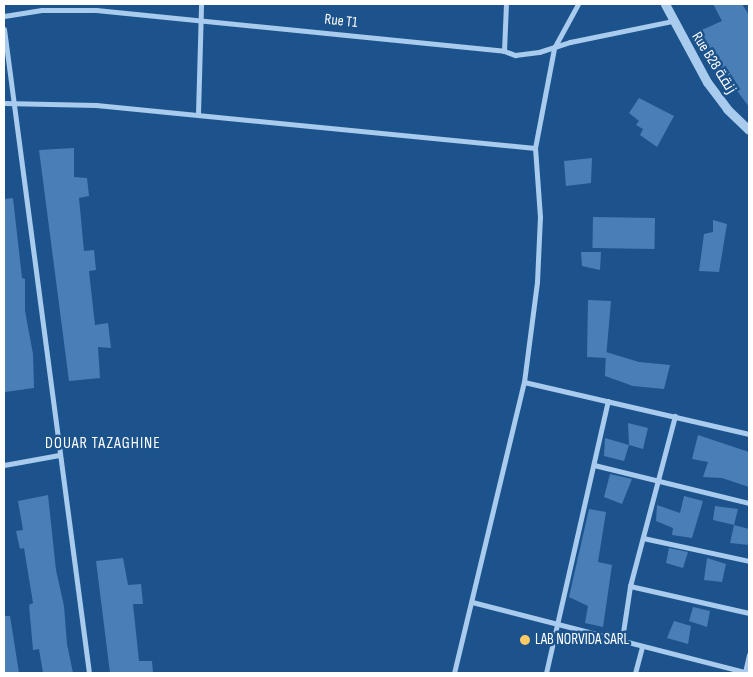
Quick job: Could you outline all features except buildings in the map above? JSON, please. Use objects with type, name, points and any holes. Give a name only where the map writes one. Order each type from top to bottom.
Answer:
[{"type":"street","points":[[198,114],[201,4]]},
{"type":"street","points":[[504,51],[506,4]]},
{"type":"street","points":[[454,673],[524,382],[537,282],[540,218],[535,148],[554,48],[578,4]]},
{"type":"street","name":"Rue B28 زنقة","points":[[665,4],[672,21],[707,82],[727,109],[749,130]]},
{"type":"street","name":"Rue T1","points":[[4,16],[68,9],[202,20],[504,51],[515,55],[672,21]]},
{"type":"street","points":[[4,29],[89,673]]},
{"type":"street","points":[[4,103],[15,102],[198,114],[535,148]]},
{"type":"street","points":[[524,382],[749,434]]},
{"type":"street","points":[[546,673],[559,623],[608,401]]},
{"type":"street","points":[[622,639],[630,586],[675,416]]},
{"type":"street","points":[[4,465],[59,455]]},
{"type":"street","points":[[594,465],[749,503]]},
{"type":"street","points":[[643,538],[749,561]]},
{"type":"street","points":[[630,586],[749,613]]},
{"type":"street","points":[[472,602],[622,639],[642,646],[747,673],[749,654]]},
{"type":"street","points":[[635,673],[642,646]]},
{"type":"place","name":"LAB NORVIDA SARL","points":[[525,640]]},
{"type":"district","name":"DOUAR TAZAGHINE","points":[[103,444]]}]
